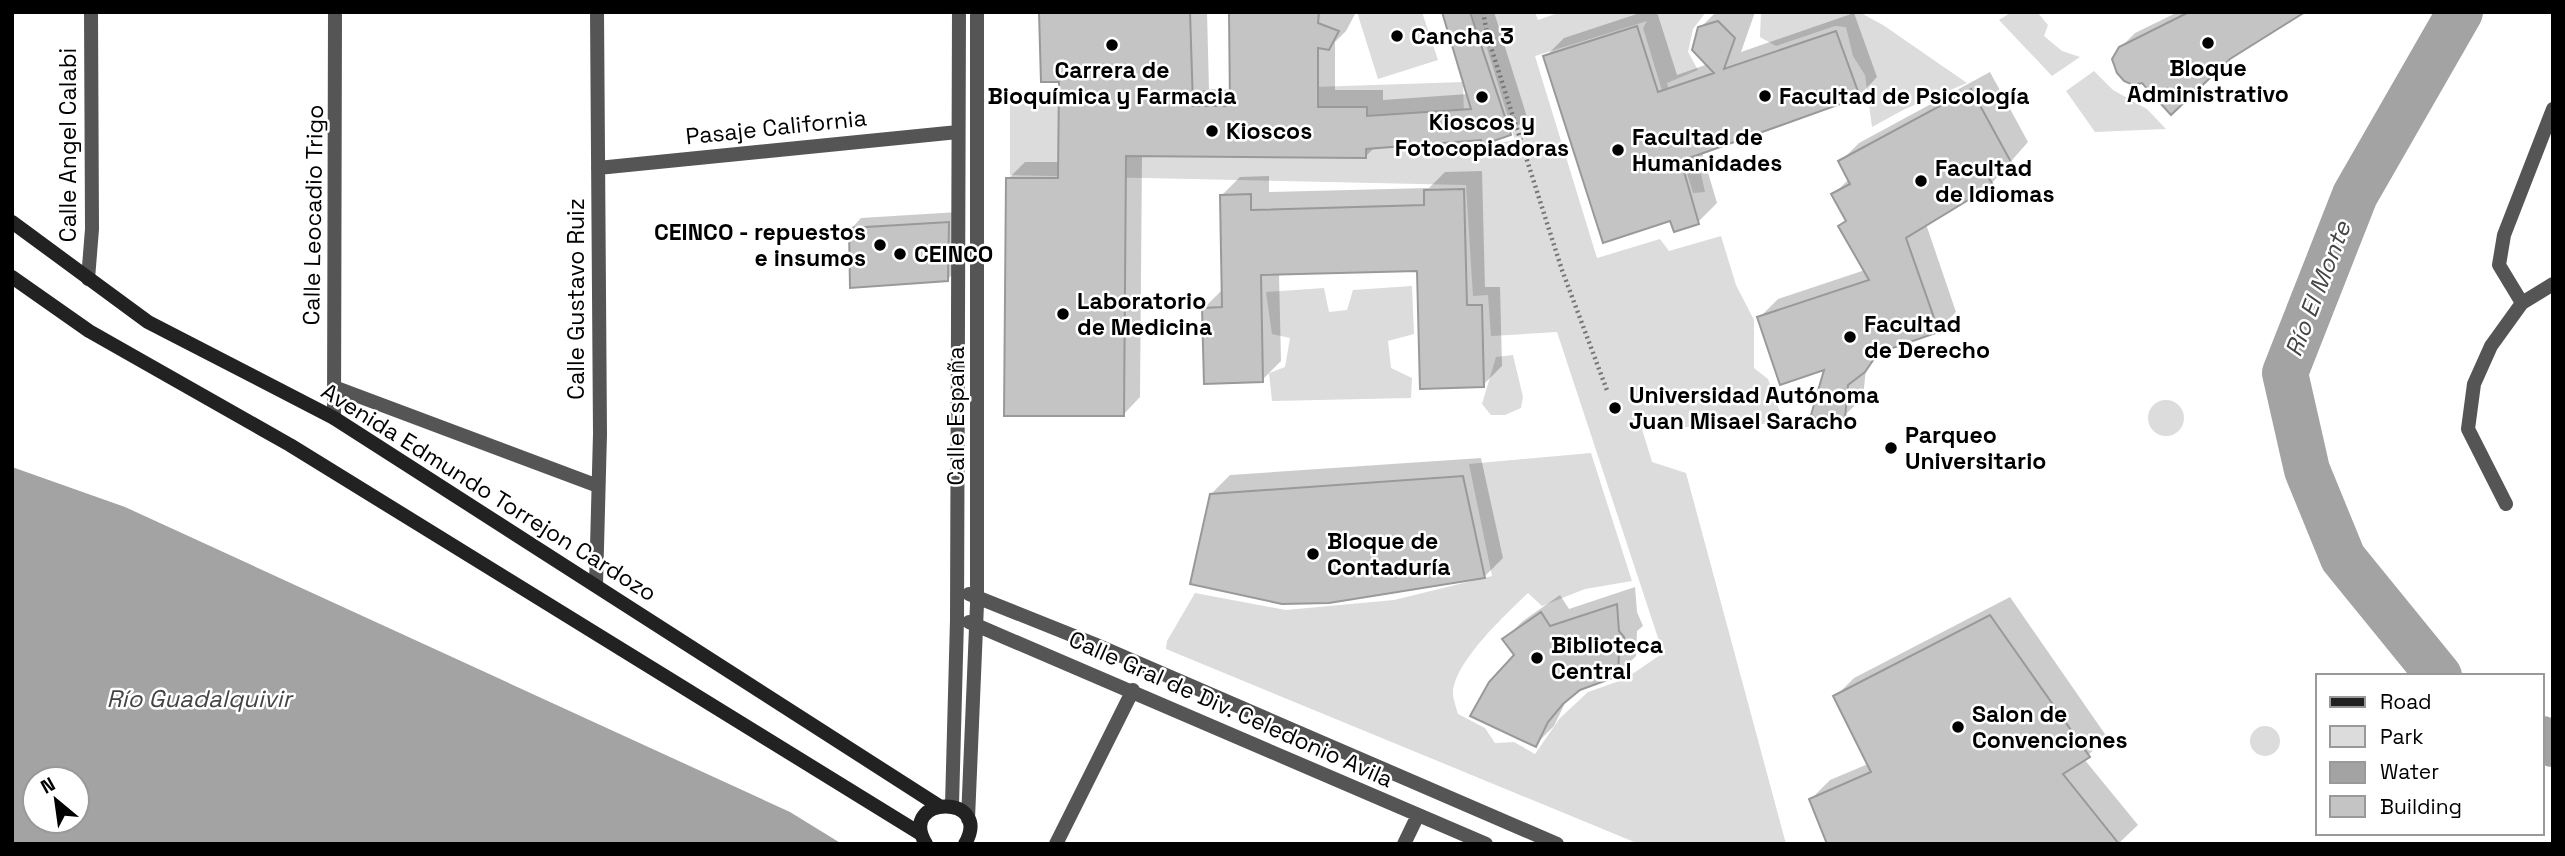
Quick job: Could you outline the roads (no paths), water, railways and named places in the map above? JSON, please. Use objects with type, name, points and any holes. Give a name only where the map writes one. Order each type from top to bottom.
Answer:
[{"type":"street","name":"Calle Angel Calabi","points":[[88,279],[92,229],[91,12]]},
{"type":"street","name":"Calle Leocadio Trigo","points":[[334,418],[335,12]]},
{"type":"street","name":"Calle Gustavo Ruiz","points":[[596,585],[597,12]]},
{"type":"street","name":"Calle España","points":[[945,805],[957,620],[959,12]]},
{"type":"street","name":"Calle España","points":[[968,819],[977,596],[977,12]]},
{"type":"street","points":[[2522,303],[2499,265],[2504,235],[2553,109]]},
{"type":"street","name":"Pasaje California","points":[[597,167],[958,132]]},
{"type":"street","name":"Avenida Edmundo Torrejon Cardozo","points":[[12,222],[148,322],[334,418],[968,819]]},
{"type":"street","points":[[12,276],[89,331],[290,444],[924,839],[927,813],[945,805]]},
{"type":"street","points":[[2506,504],[2468,429],[2474,384],[2491,346],[2522,303],[2553,284]]},
{"type":"street","points":[[334,387],[598,486]]},
{"type":"street","points":[[957,591],[977,596],[1557,844]]},
{"type":"street","name":"Calle Gral de Div. Celedonio Avila","points":[[957,620],[976,623],[1486,844]]},
{"type":"street","points":[[1056,844],[1133,690]]},
{"type":"street","points":[[1404,844],[1418,815]]},
{"type":"street","points":[[968,819],[972,841]]},
{"type":"water","name":"Río Guadalquivir","points":[[12,467],[125,507],[790,812],[842,844],[12,844]]},
{"type":"waterway","name":"Río El Monte","points":[[2437,674],[2343,558],[2307,470],[2285,373],[2355,195],[2460,12]]},
{"type":"waterway","name":"Río El Monte","points":[[2544,740],[2553,744]]},
{"type":"place","name":"Cancha 3","points":[[1397,36]]},
{"type":"place","name":"Bloque Administrativo","points":[[2208,43]]},
{"type":"place","name":"Carrera de Bioquímica y Farmacia","points":[[1112,45]]},
{"type":"place","name":"Facultad de Psicología","points":[[1765,96]]},
{"type":"place","name":"Kioscos y Fotocopiadoras","points":[[1482,97]]},
{"type":"place","name":"Kioscos","points":[[1212,131]]},
{"type":"place","name":"Facultad de Humanidades","points":[[1618,150]]},
{"type":"place","name":"Facultad de Idiomas","points":[[1921,181]]},
{"type":"place","name":"CEINCO - repuestos e insumos","points":[[880,245]]},
{"type":"place","name":"CEINCO","points":[[900,254]]},
{"type":"place","name":"Laboratorio de Medicina","points":[[1063,314]]},
{"type":"place","name":"Facultad de Derecho","points":[[1850,337]]},
{"type":"place","name":"Universidad Autónoma Juan Misael Saracho","points":[[1615,408]]},
{"type":"place","name":"Parqueo Universitario","points":[[1891,448]]},
{"type":"place","name":"Bloque de Contaduría","points":[[1313,554]]},
{"type":"place","name":"Biblioteca Central","points":[[1537,658]]},
{"type":"place","name":"Salon de Convenciones","points":[[1958,727]]}]
